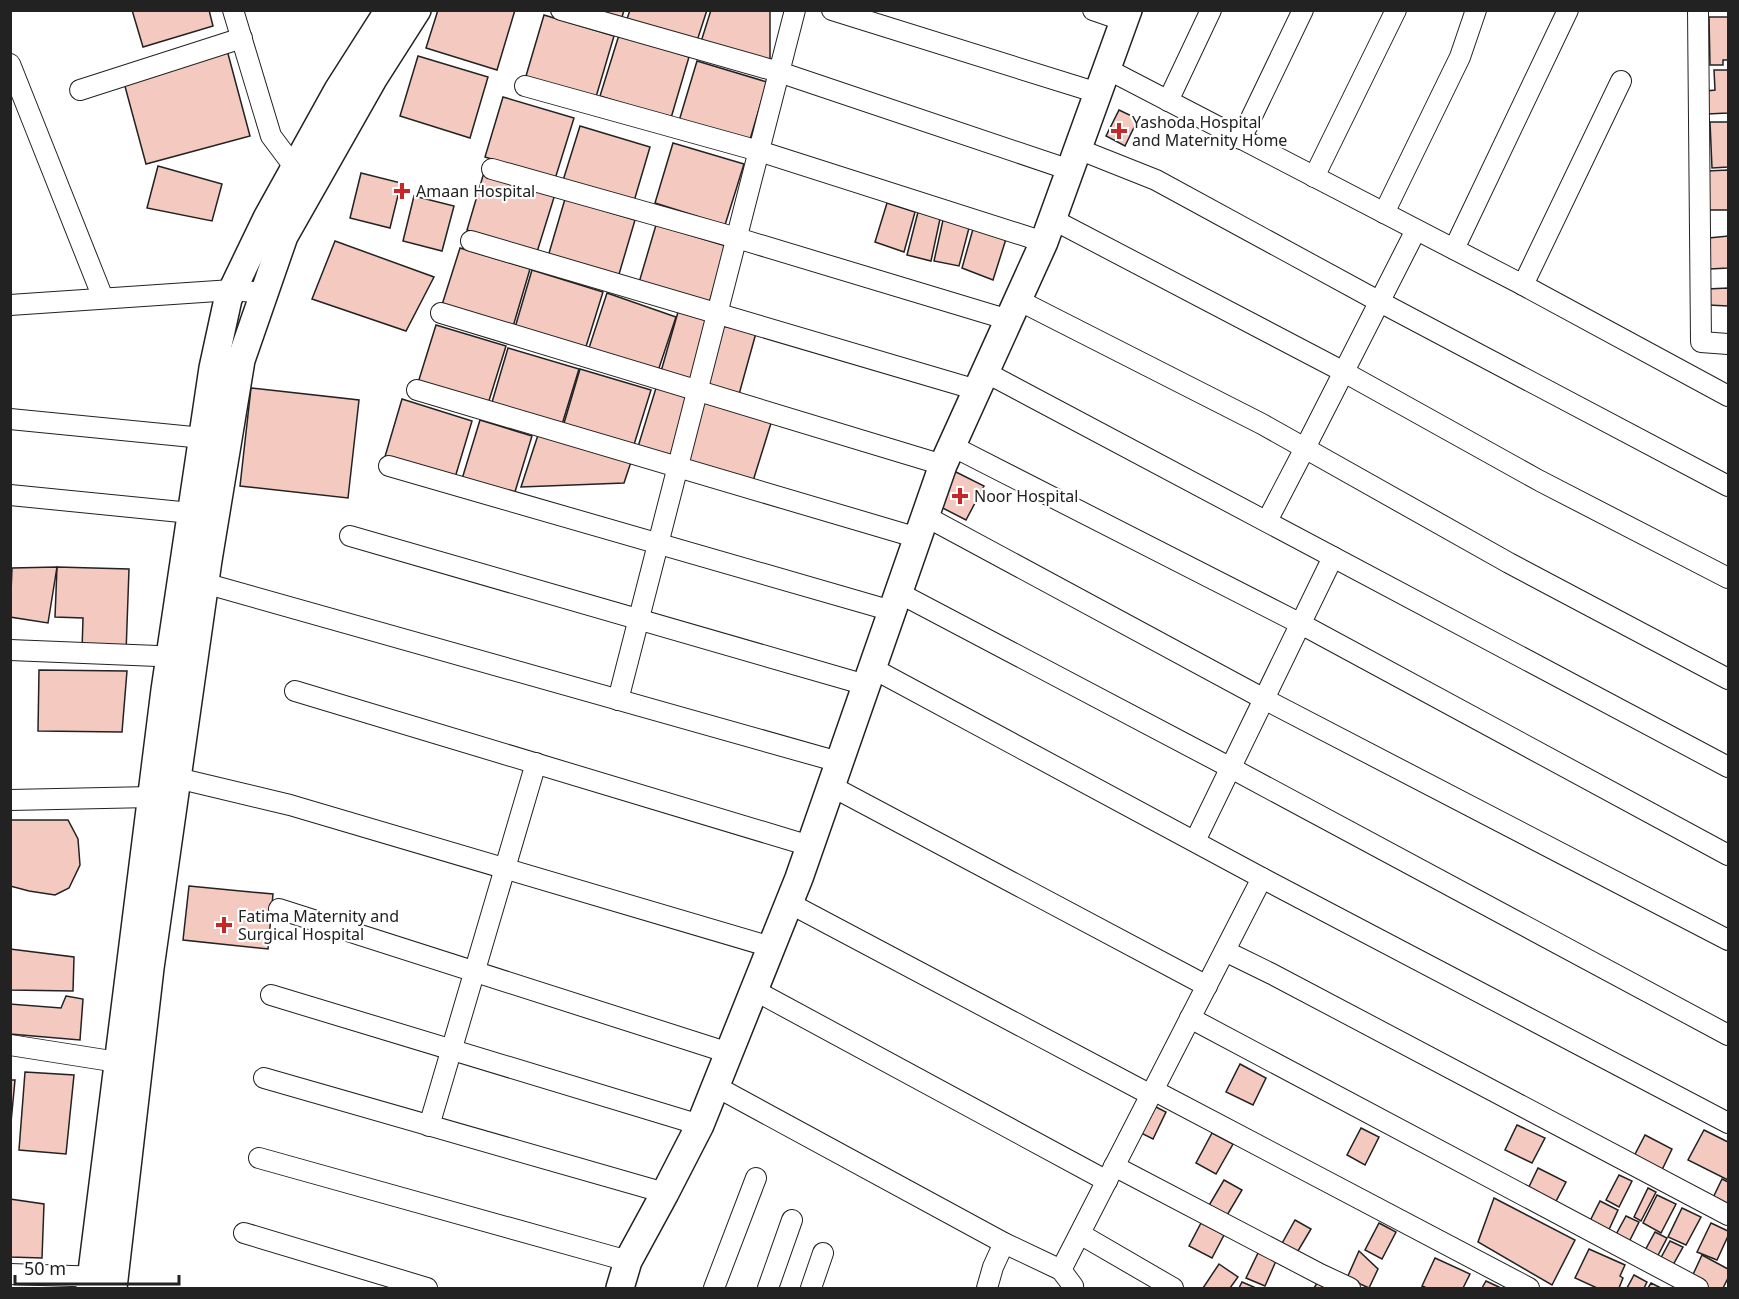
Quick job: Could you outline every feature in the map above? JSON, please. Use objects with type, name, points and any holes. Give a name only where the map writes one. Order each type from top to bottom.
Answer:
[{"type":"street","points":[[233,10],[271,136],[295,168]]},
{"type":"street","points":[[128,1064],[150,968],[177,778],[182,657],[192,513],[213,368],[228,299],[267,218],[338,90],[389,10]]},
{"type":"street","points":[[10,1274],[102,1283],[128,1064],[151,797],[182,657],[204,583],[241,360],[284,236],[373,79],[417,10]]},
{"type":"street","points":[[561,10],[1074,159],[1156,180],[1380,302],[1728,486]]},
{"type":"street","points":[[618,700],[795,10]]},
{"type":"street","points":[[832,10],[1103,81],[1168,101],[1523,285],[1728,396]]},
{"type":"street","points":[[620,1288],[628,1261],[666,1193],[700,1125],[716,1086],[810,846],[947,456],[1048,231],[1126,16],[1092,10]]},
{"type":"street","points":[[1168,101],[1211,10]]},
{"type":"street","points":[[1240,139],[1303,10]]},
{"type":"street","points":[[1314,177],[1396,10]]},
{"type":"street","points":[[1384,213],[1460,57],[1476,10]]},
{"type":"street","points":[[1454,249],[1568,10]]},
{"type":"street","points":[[1698,10],[1701,342],[1728,344]]},
{"type":"street","points":[[80,90],[242,38]]},
{"type":"street","points":[[10,64],[103,298]]},
{"type":"street","points":[[1523,285],[1621,81]]},
{"type":"street","points":[[525,86],[1048,231],[1344,372],[1540,481],[1728,578]]},
{"type":"street","points":[[492,169],[737,238],[1013,310],[1262,424],[1509,562],[1728,679]]},
{"type":"street","points":[[1266,521],[1416,230]]},
{"type":"street","points":[[471,241],[717,314],[981,381],[1266,521],[1728,767]]},
{"type":"street","points":[[10,305],[232,290],[264,293]]},
{"type":"street","points":[[441,313],[697,391],[947,456],[1301,624],[1728,855]]},
{"type":"street","points":[[417,390],[678,466],[922,527],[1264,699],[1728,940]]},
{"type":"street","points":[[10,419],[203,438]]},
{"type":"street","points":[[389,465],[658,543],[895,602],[1231,768],[1728,1035]]},
{"type":"street","points":[[10,495],[192,513]]},
{"type":"street","points":[[350,536],[639,619],[869,676],[1195,842],[1728,1123]]},
{"type":"street","points":[[1195,842],[1334,557]]},
{"type":"street","points":[[204,583],[618,700],[835,774],[1207,986]]},
{"type":"street","points":[[10,650],[182,657]]},
{"type":"street","points":[[296,691],[810,846]]},
{"type":"street","points":[[429,1126],[536,764]]},
{"type":"street","points":[[177,778],[290,805],[771,947]]},
{"type":"street","points":[[10,800],[151,797]]},
{"type":"street","points":[[1061,1270],[1262,878]]},
{"type":"street","points":[[789,903],[1529,1288]]},
{"type":"street","points":[[279,909],[729,1053]]},
{"type":"street","points":[[1225,951],[1728,1215]]},
{"type":"street","points":[[754,990],[1316,1281],[1350,1288]]},
{"type":"street","points":[[271,994],[700,1125]]},
{"type":"street","points":[[1190,1018],[1698,1288]]},
{"type":"street","points":[[10,1045],[128,1064]]},
{"type":"street","points":[[264,1078],[666,1193]]},
{"type":"street","points":[[716,1086],[1004,1243],[1061,1270],[1073,1286],[1072,1288]]},
{"type":"street","points":[[259,1158],[628,1261]]},
{"type":"street","points":[[714,1288],[756,1178]]},
{"type":"street","points":[[768,1288],[792,1220]]},
{"type":"street","points":[[244,1233],[387,1283],[427,1288]]},
{"type":"street","points":[[1080,1234],[1173,1288]]},
{"type":"street","points":[[987,1288],[993,1267],[1004,1243]]},
{"type":"street","points":[[811,1288],[823,1253]]},
{"type":"building","points":[[132,10],[209,10],[213,26],[143,47]]},
{"type":"building","points":[[438,10],[515,10],[497,70],[426,48]]},
{"type":"building","points":[[586,10],[624,10],[621,21]]},
{"type":"building","points":[[630,10],[707,10],[696,44],[626,22]]},
{"type":"building","points":[[711,10],[770,10],[770,66],[700,45]]},
{"type":"building","points":[[544,15],[614,36],[596,97],[526,76]]},
{"type":"building","points":[[1709,17],[1728,17],[1728,60],[1723,60],[1723,65],[1710,65]]},
{"type":"building","points":[[619,35],[689,57],[671,118],[600,96]]},
{"type":"building","points":[[227,50],[250,136],[146,164],[123,79]]},
{"type":"building","points":[[418,56],[488,77],[470,138],[400,116]]},
{"type":"building","points":[[697,61],[767,82],[749,143],[679,121]]},
{"type":"building","points":[[1714,70],[1728,70],[1728,113],[1707,114],[1706,91],[1715,90]]},
{"type":"building","points":[[503,97],[574,118],[555,179],[485,157]]},
{"type":"building","points":[[1119,110],[1138,119],[1125,146],[1106,136]]},
{"type":"building","points":[[1710,122],[1728,122],[1728,167],[1712,168]]},
{"type":"building","points":[[580,126],[650,147],[632,208],[561,187]]},
{"type":"building","points":[[673,143],[744,164],[725,225],[655,203]]},
{"type":"building","points":[[158,166],[222,184],[212,221],[147,208]]},
{"type":"building","points":[[485,169],[556,191],[537,252],[467,230]]},
{"type":"building","points":[[1728,170],[1728,210],[1707,210],[1707,171]]},
{"type":"building","points":[[361,173],[401,183],[390,228],[350,218]]},
{"type":"building","points":[[414,196],[454,206],[442,251],[403,241]]},
{"type":"building","points":[[565,199],[635,220],[617,281],[547,260]]},
{"type":"building","points":[[887,203],[915,212],[904,252],[875,242]]},
{"type":"building","points":[[918,212],[940,219],[931,261],[907,255]]},
{"type":"building","points":[[943,220],[969,228],[959,266],[934,261]]},
{"type":"building","points":[[656,225],[726,246],[708,307],[638,286]]},
{"type":"building","points":[[973,229],[1006,239],[993,280],[962,268]]},
{"type":"building","points":[[1728,236],[1728,268],[1710,269],[1709,238]]},
{"type":"building","points":[[335,241],[434,277],[406,331],[312,299]]},
{"type":"building","points":[[460,248],[530,269],[512,330],[441,308]]},
{"type":"building","points":[[532,270],[603,292],[584,353],[514,331]]},
{"type":"building","points":[[1728,288],[1728,306],[1708,305],[1707,289]]},
{"type":"building","points":[[607,293],[676,317],[656,377],[587,354]]},
{"type":"building","points":[[678,312],[712,321],[695,385],[660,375]]},
{"type":"building","points":[[436,325],[506,346],[487,407],[417,386]]},
{"type":"building","points":[[722,326],[756,333],[738,398],[703,388]]},
{"type":"building","points":[[508,348],[579,369],[560,431],[490,409]]},
{"type":"building","points":[[580,369],[651,390],[632,451],[562,430]]},
{"type":"building","points":[[251,388],[359,400],[348,498],[240,486]]},
{"type":"building","points":[[656,388],[690,395],[672,460],[637,450]]},
{"type":"building","points":[[402,399],[472,421],[454,481],[384,460]]},
{"type":"building","points":[[701,399],[772,420],[753,481],[683,460]]},
{"type":"building","points":[[480,420],[532,436],[514,495],[462,479]]},
{"type":"building","points":[[539,432],[631,462],[624,483],[521,487]]},
{"type":"building","points":[[952,470],[984,486],[966,520],[935,504]]},
{"type":"building","points":[[57,567],[129,569],[126,653],[82,651],[83,618],[55,617]]},
{"type":"building","points":[[57,567],[48,623],[10,617],[12,568]]},
{"type":"building","points":[[39,670],[127,671],[122,732],[38,731]]},
{"type":"building","points":[[10,820],[68,820],[78,839],[80,865],[69,888],[55,895],[10,886]]},
{"type":"building","points":[[189,886],[273,894],[268,949],[183,940]]},
{"type":"building","points":[[10,949],[74,957],[73,991],[10,990]]},
{"type":"building","points":[[66,996],[83,999],[80,1040],[10,1034],[10,1004],[61,1008]]},
{"type":"building","points":[[1240,1064],[1266,1078],[1253,1105],[1226,1092]]},
{"type":"building","points":[[25,1072],[74,1075],[66,1154],[19,1150]]},
{"type":"building","points":[[10,1080],[15,1080],[10,1133]]},
{"type":"building","points":[[1154,1106],[1166,1112],[1153,1139],[1141,1133]]},
{"type":"building","points":[[1517,1125],[1545,1138],[1532,1163],[1505,1150]]},
{"type":"building","points":[[1361,1128],[1379,1137],[1365,1165],[1347,1155]]},
{"type":"building","points":[[1704,1130],[1728,1142],[1728,1180],[1688,1160]]},
{"type":"building","points":[[1212,1133],[1233,1144],[1216,1174],[1196,1163]]},
{"type":"building","points":[[1645,1135],[1672,1149],[1660,1174],[1632,1160]]},
{"type":"building","points":[[1538,1168],[1566,1182],[1553,1207],[1526,1193]]},
{"type":"building","points":[[1619,1175],[1632,1181],[1619,1207],[1606,1200]]},
{"type":"building","points":[[1722,1179],[1728,1182],[1728,1211],[1711,1202]]},
{"type":"building","points":[[1224,1180],[1242,1190],[1226,1217],[1208,1207]]},
{"type":"building","points":[[1648,1188],[1656,1192],[1641,1221],[1634,1217]]},
{"type":"building","points":[[1657,1195],[1676,1204],[1661,1233],[1643,1223]]},
{"type":"building","points":[[1494,1198],[1575,1240],[1552,1285],[1478,1242]]},
{"type":"building","points":[[10,1199],[44,1204],[42,1258],[10,1257]]},
{"type":"building","points":[[1600,1201],[1618,1210],[1606,1236],[1587,1227]]},
{"type":"building","points":[[1682,1208],[1701,1217],[1686,1245],[1668,1237]]},
{"type":"building","points":[[1626,1216],[1639,1222],[1626,1248],[1613,1240]]},
{"type":"building","points":[[1295,1220],[1311,1229],[1295,1256],[1280,1247]]},
{"type":"building","points":[[1201,1223],[1224,1235],[1212,1258],[1189,1246]]},
{"type":"building","points":[[1379,1223],[1396,1232],[1382,1259],[1365,1250]]},
{"type":"building","points":[[1711,1223],[1728,1231],[1717,1260],[1697,1252]]},
{"type":"building","points":[[1655,1232],[1667,1238],[1654,1263],[1642,1256]]},
{"type":"building","points":[[1670,1241],[1683,1247],[1669,1272],[1657,1265]]},
{"type":"building","points":[[1589,1249],[1625,1265],[1620,1276],[1623,1278],[1619,1288],[1597,1288],[1575,1278]]},
{"type":"building","points":[[1359,1251],[1378,1269],[1369,1288],[1347,1278]]},
{"type":"building","points":[[1258,1253],[1276,1261],[1265,1286],[1246,1278]]},
{"type":"building","points":[[1702,1255],[1728,1269],[1728,1278],[1723,1288],[1703,1288],[1690,1281]]},
{"type":"building","points":[[1435,1258],[1470,1274],[1463,1288],[1422,1286]]},
{"type":"building","points":[[1219,1264],[1238,1277],[1230,1288],[1203,1288]]},
{"type":"building","points":[[1634,1275],[1647,1282],[1644,1288],[1627,1288]]},
{"type":"building","points":[[1319,1280],[1335,1288],[1314,1288]]},
{"type":"building","points":[[1486,1281],[1501,1288],[1482,1288]]},
{"type":"building","points":[[1242,1282],[1256,1288],[1239,1288]]},
{"type":"building","points":[[1651,1283],[1661,1288],[1648,1288]]},
{"type":"place","name":"Yashoda Hospital and Maternity Home","points":[[1119,131]]},
{"type":"place","name":"Amaan Hospital","points":[[402,191]]},
{"type":"place","name":"Noor Hospital","points":[[960,496]]},
{"type":"place","name":"Fatima Maternity and Surgical Hospital","points":[[224,925]]}]
